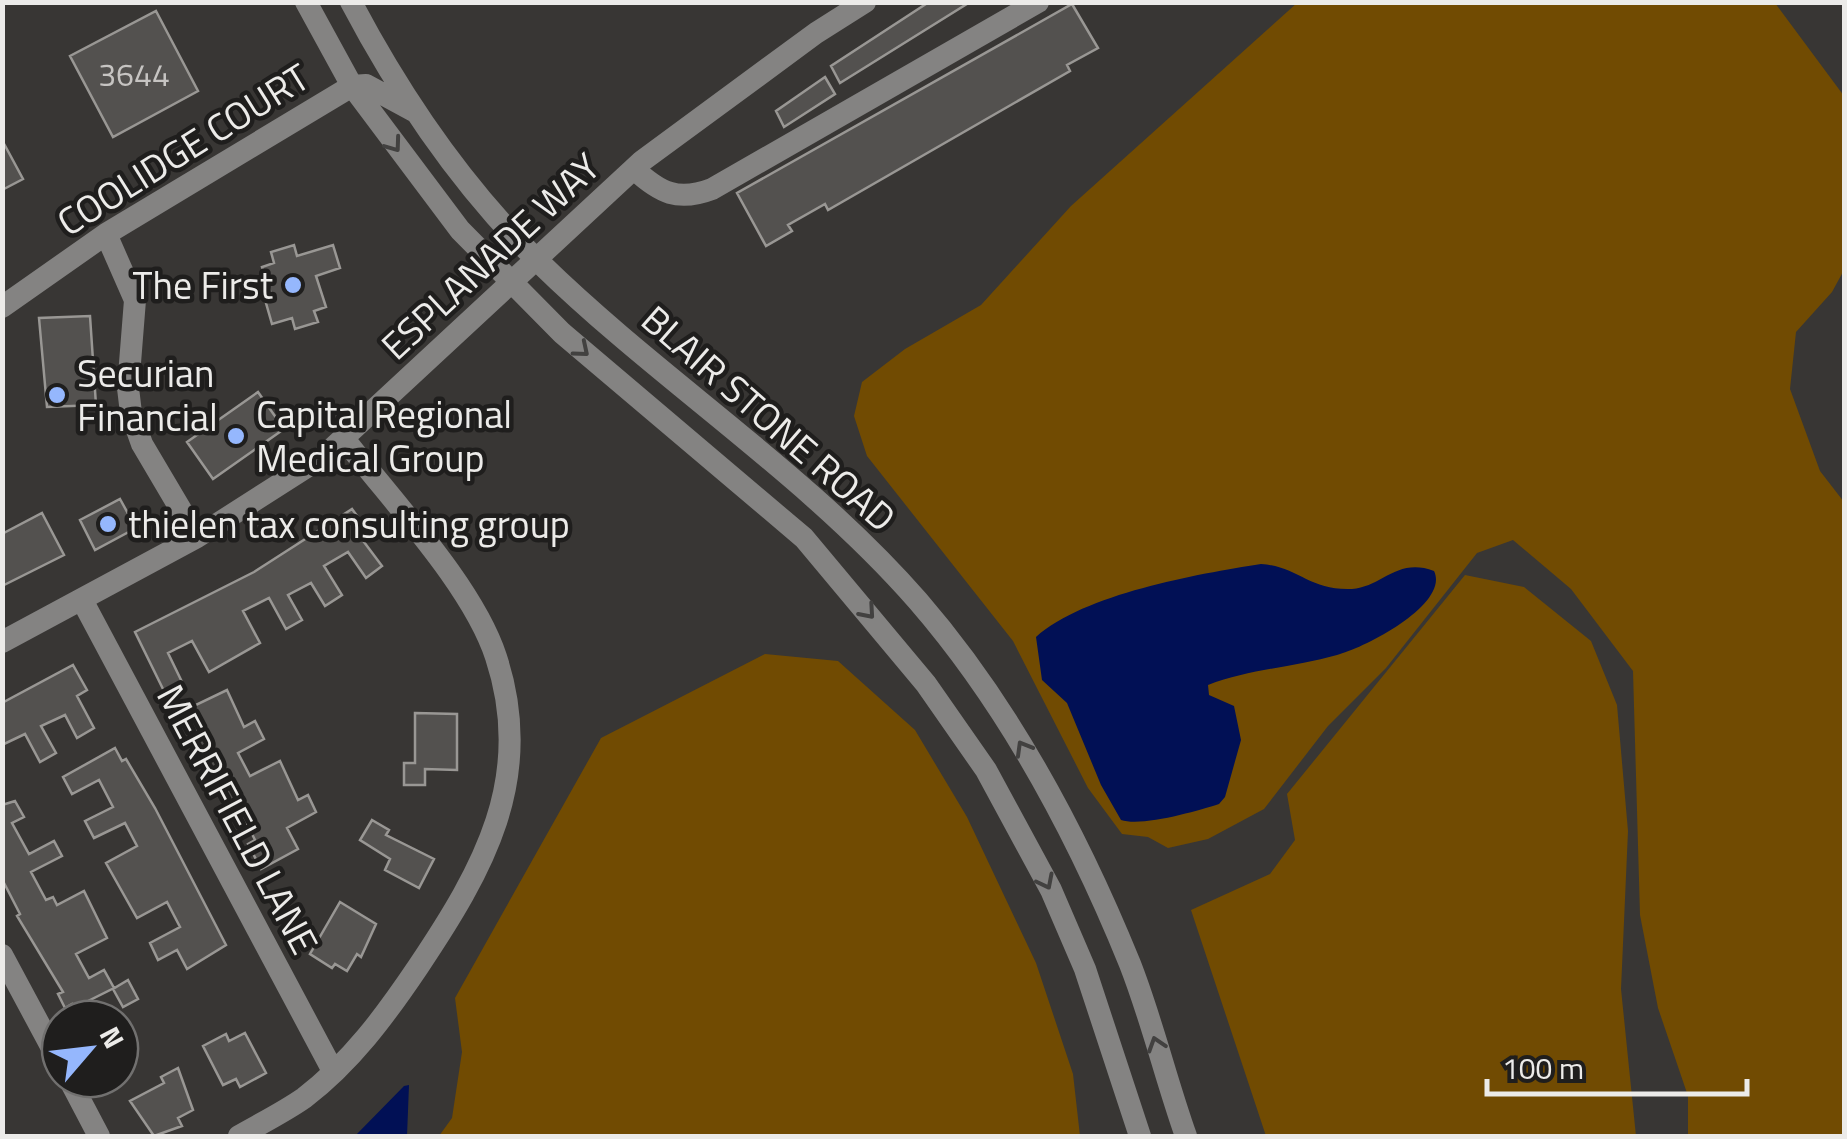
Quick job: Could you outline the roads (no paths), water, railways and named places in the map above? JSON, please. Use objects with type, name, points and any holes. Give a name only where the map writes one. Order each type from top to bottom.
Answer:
[{"type":"street","name":"BLAIR STONE ROAD","points":[[306,2],[352,86],[418,178],[510,284],[562,333],[804,538],[926,684],[986,770],[1051,890],[1085,969],[1140,1136]]},
{"type":"street","name":"BLAIR STONE ROAD","points":[[352,2],[418,113],[478,194],[537,260],[722,420],[782,466],[919,602],[1017,738],[1082,855],[1131,967],[1186,1136]]},
{"type":"street","name":"ESPLANADE WAY","points":[[2,642],[197,537],[279,488],[345,440],[634,169],[816,33],[865,2]]},
{"type":"street","points":[[634,169],[670,195],[695,196],[712,189],[1038,2]]},
{"type":"street","points":[[352,86],[366,85],[418,113]]},
{"type":"street","name":"COOLIDGE COURT","points":[[2,307],[106,234],[352,86]]},
{"type":"street","points":[[106,234],[136,300],[128,388],[130,413],[142,444],[197,537]]},
{"type":"street","points":[[239,1136],[304,1098],[358,1049],[388,1012],[460,902],[488,851],[509,762],[505,697],[486,632],[466,599],[345,440]]},
{"type":"street","name":"MERRIFIELD LANE","points":[[82,600],[332,1071]]},
{"type":"street","points":[[2,954],[40,1025]]},
{"type":"street","points":[[79,1099],[99,1136]]},
{"type":"place","name":"The First","points":[[293,285]]},
{"type":"place","name":"Securian Financial","points":[[57,395]]},
{"type":"place","name":"Capital Regional Medical Group","points":[[236,436]]},
{"type":"place","name":"thielen tax consulting group","points":[[108,524]]}]
